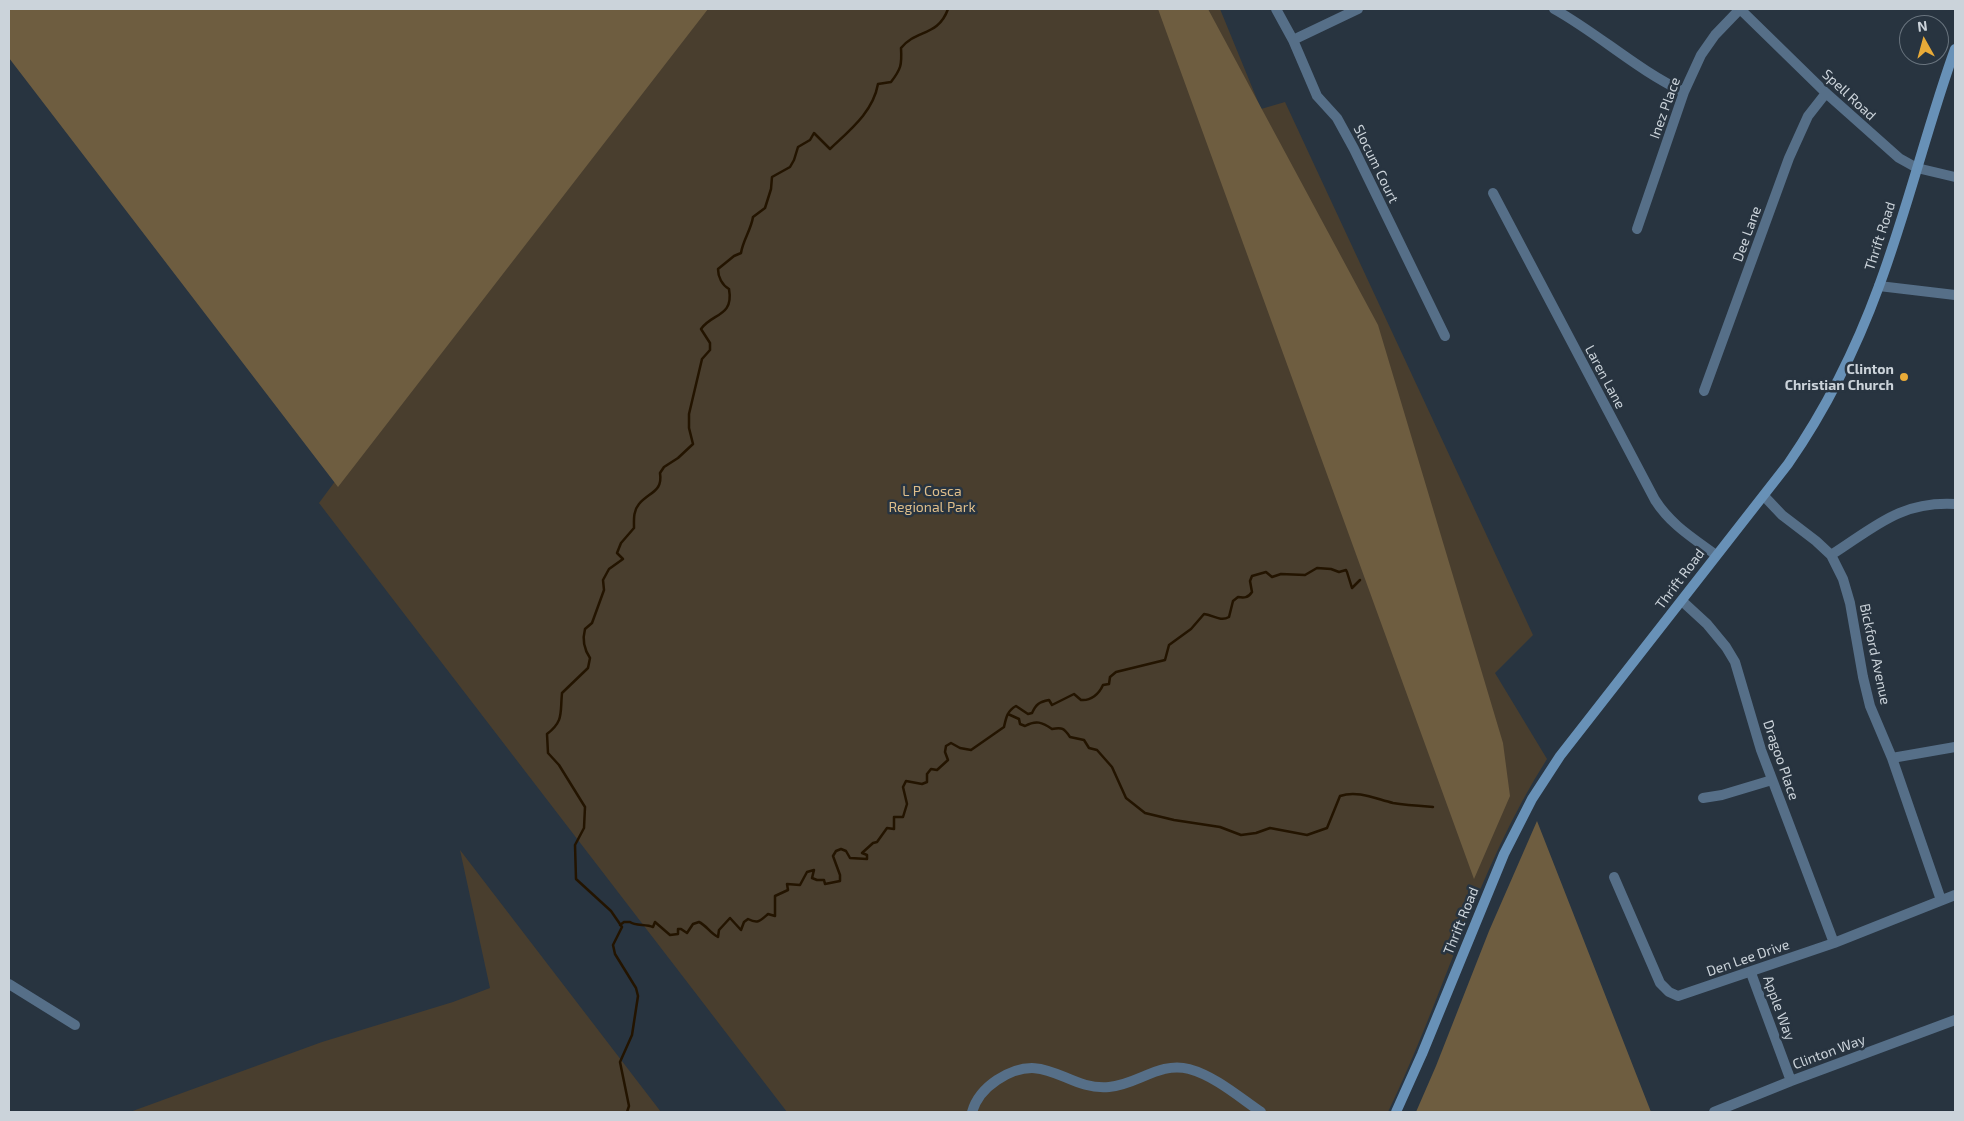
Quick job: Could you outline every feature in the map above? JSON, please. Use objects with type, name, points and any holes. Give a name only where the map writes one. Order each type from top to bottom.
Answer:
[{"type":"street","name":"Slocum Court","points":[[1276,9],[1293,40],[1317,96],[1337,118],[1354,149],[1445,336]]},
{"type":"street","points":[[1293,40],[1358,9]]},
{"type":"street","points":[[1554,9],[1582,25],[1657,78],[1684,92]]},
{"type":"street","name":"Inez Place","points":[[1637,229],[1684,92],[1706,46],[1740,9]]},
{"type":"street","name":"Spell Road","points":[[1740,9],[1826,93],[1899,158],[1917,168],[1955,177]]},
{"type":"street","name":"Thrift Road","points":[[1396,1112],[1422,1054],[1504,854],[1532,799],[1560,756],[1764,496],[1797,451],[1840,378],[1879,286],[1955,48]]},
{"type":"street","name":"Dee Lane","points":[[1704,390],[1789,158],[1808,116],[1826,93]]},
{"type":"street","name":"Laren Lane","points":[[1493,193],[1655,500],[1679,529],[1716,555]]},
{"type":"street","points":[[1879,286],[1955,295]]},
{"type":"street","name":"Bickford Avenue","points":[[1764,496],[1782,515],[1816,540],[1831,555],[1847,591],[1862,677],[1870,706],[1892,758],[1941,900]]},
{"type":"street","points":[[1831,555],[1879,523],[1906,509],[1936,504],[1955,504]]},
{"type":"street","name":"Dragoo Place","points":[[1682,601],[1707,624],[1726,646],[1735,662],[1761,750],[1834,943]]},
{"type":"street","points":[[1892,758],[1955,747]]},
{"type":"street","points":[[1703,798],[1722,795],[1772,780]]},
{"type":"street","name":"Den Lee Drive","points":[[1614,877],[1656,976],[1660,983],[1674,996],[1682,996],[1751,973],[1834,943],[1955,895]]},
{"type":"street","name":"Apple Way","points":[[1751,973],[1791,1081]]},
{"type":"street","points":[[9,984],[75,1025]]},
{"type":"street","name":"Clinton Way","points":[[1714,1112],[1791,1081],[1955,1020]]},
{"type":"street","points":[[972,1112],[976,1101],[993,1082],[1011,1072],[1023,1069],[1047,1069],[1084,1085],[1104,1088],[1122,1086],[1152,1072],[1179,1068],[1206,1075],[1261,1112]]},
{"type":"green space","name":"L P Cosca Regional Park","points":[[684,9],[1220,9],[1261,109],[1285,102],[1533,635],[1495,673],[1547,759],[1522,801],[1500,844],[1462,933],[1427,1023],[1388,1112],[787,1112],[319,503]]},
{"type":"green space","points":[[460,850],[661,1112],[130,1112],[322,1042],[453,1002],[490,988]]},
{"type":"shaded area","points":[[9,9],[708,9],[338,487],[9,58]]},
{"type":"shaded area","points":[[1158,9],[1208,9],[1378,325],[1503,743],[1510,796],[1474,879]]},
{"type":"shaded area","points":[[1537,821],[1651,1112],[1416,1112],[1489,931]]},
{"type":"waterway","points":[[627,1112],[629,1106],[620,1062],[632,1035],[638,996],[636,988],[615,954],[613,945],[622,927],[611,911],[576,879],[575,845],[584,828],[585,807],[559,765],[548,753],[547,734],[559,721],[562,693],[588,668],[590,658],[584,644],[585,629],[592,623],[604,590],[603,580],[609,569],[623,559],[617,553],[621,543],[634,528],[634,516],[637,507],[657,488],[660,473],[664,467],[678,458],[693,444],[689,428],[689,414],[702,359],[710,350],[710,343],[701,329],[725,310],[730,298],[729,289],[721,280],[718,269],[734,256],[741,253],[753,217],[765,208],[771,189],[772,177],[790,167],[798,147],[810,140],[814,133],[830,149],[866,112],[878,84],[891,82],[894,78],[900,66],[901,48],[913,38],[933,29],[944,18],[948,9]]},
{"type":"waterway","points":[[620,925],[624,922],[630,922],[653,927],[655,922],[670,935],[678,934],[678,929],[687,933],[693,924],[699,922],[718,937],[719,930],[730,918],[741,930],[744,922],[748,919],[757,921],[768,914],[775,916],[775,896],[788,890],[787,884],[800,885],[807,872],[814,870],[812,878],[824,880],[825,884],[840,881],[840,875],[833,856],[836,851],[841,849],[846,851],[850,858],[867,859],[867,855],[862,853],[873,843],[877,842],[887,828],[894,829],[894,817],[903,817],[907,804],[903,787],[906,781],[922,784],[927,782],[927,774],[931,769],[937,770],[948,760],[945,752],[946,746],[951,743],[960,748],[971,750],[1004,727],[1009,712],[1016,706],[1028,714],[1032,713],[1038,704],[1049,700],[1052,705],[1074,694],[1081,700],[1088,699],[1097,694],[1103,685],[1109,684],[1110,677],[1116,672],[1165,660],[1169,645],[1191,629],[1204,614],[1220,619],[1229,617],[1233,601],[1252,592],[1250,581],[1252,576],[1266,572],[1272,577],[1281,574],[1305,575],[1317,568],[1331,569],[1339,572],[1346,570],[1352,588],[1360,580]]},
{"type":"waterway","points":[[1008,714],[1019,719],[1020,724],[1025,726],[1039,723],[1052,729],[1062,729],[1070,737],[1084,740],[1089,748],[1097,750],[1112,767],[1126,798],[1145,813],[1174,820],[1220,827],[1241,835],[1256,833],[1270,828],[1307,835],[1327,828],[1340,796],[1347,794],[1374,797],[1393,803],[1433,807]]},
{"type":"place","name":"Clinton Christian Church","points":[[1904,377]]}]
